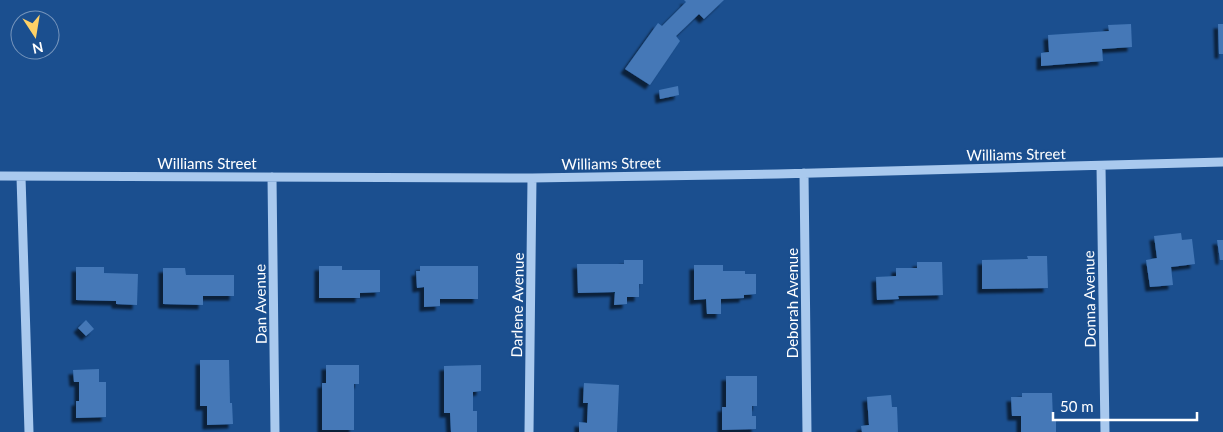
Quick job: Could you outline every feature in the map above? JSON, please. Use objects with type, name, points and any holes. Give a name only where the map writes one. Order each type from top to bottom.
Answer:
[{"type":"street","name":"Williams Street","points":[[0,176],[532,178],[1223,162]]},
{"type":"street","name":"Donna Avenue","points":[[1101,166],[1105,432]]},
{"type":"street","name":"Deborah Avenue","points":[[804,173],[806,432]]},
{"type":"street","points":[[21,176],[29,432]]},
{"type":"street","name":"Dan Avenue","points":[[272,177],[275,432]]},
{"type":"street","name":"Darlene Avenue","points":[[529,432],[532,178]]},
{"type":"building","points":[[684,0],[724,0],[704,19],[699,14],[676,36],[680,41],[650,85],[625,69],[658,23],[662,26],[686,2]]},
{"type":"building","points":[[1131,24],[1132,47],[1102,49],[1103,61],[1041,66],[1041,53],[1049,52],[1048,35],[1109,31],[1108,25]]},
{"type":"building","points":[[1218,24],[1223,24],[1223,54],[1219,54]]},
{"type":"building","points":[[678,86],[679,95],[660,99],[659,90]]},
{"type":"building","points":[[1181,233],[1182,240],[1192,239],[1195,264],[1171,267],[1173,285],[1150,287],[1146,260],[1157,258],[1154,236]]},
{"type":"building","points":[[1217,240],[1223,240],[1223,260],[1220,260]]},
{"type":"building","points":[[1027,256],[1047,256],[1048,288],[982,289],[982,260],[1028,259]]},
{"type":"building","points":[[624,260],[643,260],[643,284],[639,284],[639,297],[627,297],[627,304],[614,305],[615,292],[578,293],[577,264],[624,264]]},
{"type":"building","points":[[917,262],[942,262],[943,295],[898,296],[899,299],[877,300],[876,277],[896,276],[896,268],[917,268]]},
{"type":"building","points":[[694,265],[723,265],[723,271],[745,271],[745,274],[756,274],[756,294],[744,295],[744,298],[721,299],[721,314],[707,314],[706,299],[694,300]]},
{"type":"building","points":[[319,266],[342,266],[342,270],[380,270],[380,292],[360,293],[360,298],[319,298]]},
{"type":"building","points":[[420,266],[478,266],[478,299],[440,299],[440,306],[424,307],[424,287],[417,288],[416,271],[420,271]]},
{"type":"building","points":[[76,267],[104,267],[104,273],[138,274],[137,305],[116,304],[116,301],[76,300]]},
{"type":"building","points":[[163,268],[185,268],[186,275],[234,275],[234,296],[203,296],[203,305],[163,304]]},
{"type":"building","points":[[86,320],[94,329],[86,336],[78,328]]},
{"type":"building","points":[[200,360],[229,360],[230,403],[232,403],[233,424],[207,425],[207,406],[200,406]]},
{"type":"building","points":[[326,365],[359,365],[359,384],[354,384],[354,430],[322,430],[322,383],[326,383]]},
{"type":"building","points":[[481,365],[481,391],[473,392],[473,411],[477,411],[477,432],[451,432],[450,413],[444,413],[444,366]]},
{"type":"building","points":[[99,369],[99,382],[106,382],[106,417],[76,418],[76,401],[79,401],[79,382],[74,382],[73,370]]},
{"type":"building","points":[[726,376],[757,376],[757,406],[752,406],[752,416],[756,416],[756,429],[722,430],[722,407],[726,407]]},
{"type":"building","points":[[584,383],[619,385],[617,432],[579,432],[579,422],[587,423],[588,403],[583,403]]},
{"type":"building","points":[[1022,393],[1052,393],[1053,420],[1056,420],[1056,432],[1021,432],[1021,416],[1012,416],[1011,397],[1022,397]]},
{"type":"building","points":[[891,395],[892,407],[897,407],[898,432],[862,432],[861,426],[869,425],[867,397]]}]
